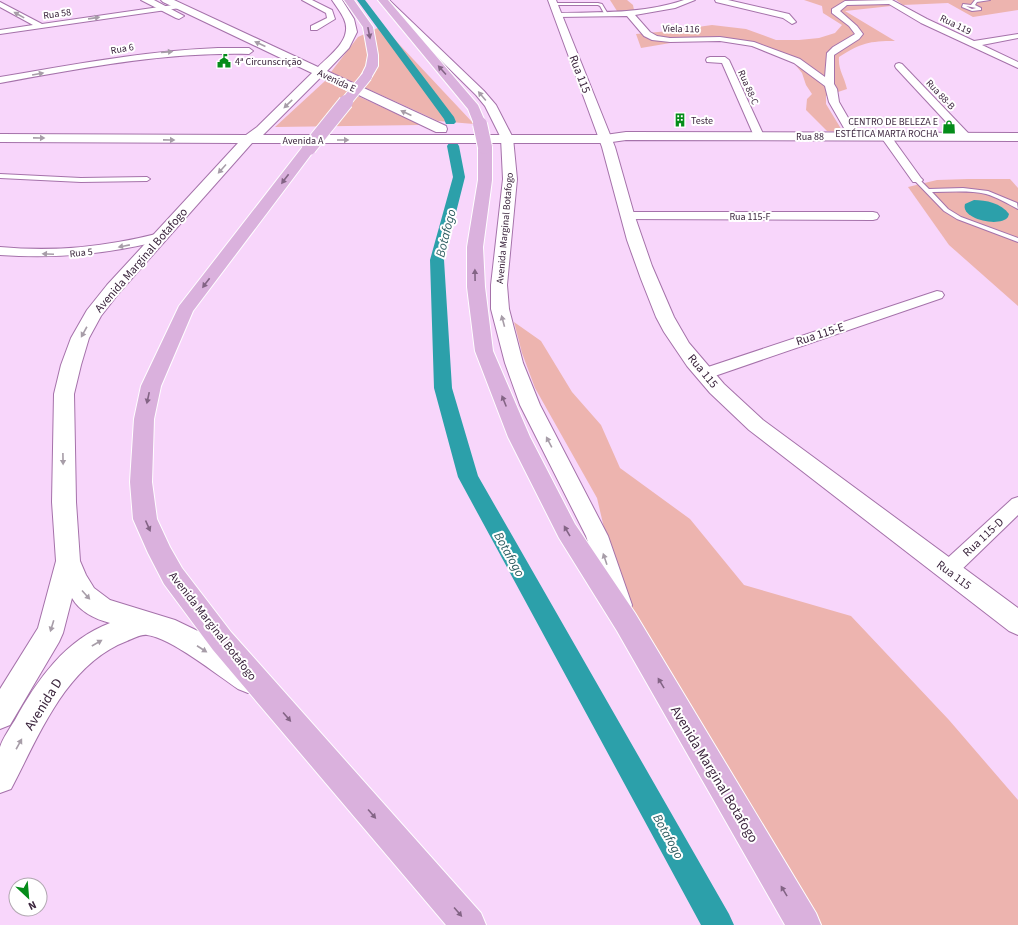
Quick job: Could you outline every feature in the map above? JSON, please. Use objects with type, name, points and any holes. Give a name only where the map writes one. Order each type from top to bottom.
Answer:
[{"type":"main road","name":"Avenida E","points":[[146,0],[173,4],[284,54],[317,75]]},
{"type":"main road","name":"Avenida Marginal Botafogo","points":[[261,687],[192,642],[166,629],[102,609],[85,596],[76,581],[68,561],[64,502],[64,394],[71,365],[80,338],[93,314],[113,289],[255,135],[345,46],[352,32],[349,19],[337,0]]},
{"type":"main road","name":"Avenida Marginal Botafogo","points":[[349,0],[368,27],[373,55],[372,66],[367,76],[309,148],[185,310],[151,386],[144,419],[141,482],[145,519],[173,576],[194,606],[261,687],[469,925]]},
{"type":"main road","name":"Avenida Marginal Botafogo","points":[[383,0],[474,108],[480,124],[485,147],[485,180],[475,247],[476,287],[484,351],[519,437],[567,531],[626,622],[804,925]]},
{"type":"main road","name":"Avenida E","points":[[173,4],[248,51],[317,75],[441,129]]},
{"type":"main road","points":[[327,51],[345,46]]},
{"type":"main road","points":[[284,54],[306,54]]},
{"type":"main road","name":"Avenida A","points":[[0,128],[455,140],[504,134]]},
{"type":"main road","name":"Avenida A","points":[[0,138],[255,135],[441,129],[504,134],[603,134]]},
{"type":"main road","name":"Rua 88","points":[[603,134],[626,136],[1018,137]]},
{"type":"main road","points":[[0,715],[50,633],[68,561]]},
{"type":"main road","name":"Avenida D","points":[[0,778],[49,690],[69,665],[84,651],[98,642],[144,623]]},
{"type":"street","points":[[306,0],[329,12],[331,19],[314,28]]},
{"type":"street","name":"Avenida Marginal Botafogo","points":[[383,0],[480,93],[490,105],[504,134],[510,179],[499,285],[500,309],[514,363],[530,406],[597,536],[626,622]]},
{"type":"street","points":[[558,15],[629,13],[674,7],[691,0]]},
{"type":"street","points":[[718,0],[786,16],[792,22]]},
{"type":"street","points":[[853,136],[834,102],[832,89],[829,84],[830,55],[832,51],[854,40],[859,34],[856,28],[835,10],[845,3],[888,1]]},
{"type":"street","name":"Rua 119","points":[[888,1],[924,21],[1018,65]]},
{"type":"street","name":"Rua 115","points":[[552,2],[603,134],[627,216],[665,318],[682,346],[704,374],[729,401],[756,425],[1018,622]]},
{"type":"street","points":[[0,4],[39,25]]},
{"type":"street","name":"Rua 58","points":[[0,32],[173,4]]},
{"type":"street","name":"Viela 116","points":[[629,13],[647,34],[655,38],[670,40],[720,39],[754,44],[797,61],[829,84]]},
{"type":"street","points":[[972,44],[1018,36]]},
{"type":"street","name":"Rua 6","points":[[0,80],[159,53],[200,50],[248,51]]},
{"type":"street","name":"Rua 88-C","points":[[710,60],[725,60],[759,136]]},
{"type":"street","name":"Rua 88-B","points":[[899,66],[966,137]]},
{"type":"street","points":[[886,137],[917,180]]},
{"type":"street","name":"Rua 115-F","points":[[627,216],[873,216]]},
{"type":"street","name":"Rua 5","points":[[0,251],[55,254],[87,252],[135,244],[160,237]]},
{"type":"street","name":"Rua 115-E","points":[[704,374],[936,295]]},
{"type":"street","name":"Rua 115-D","points":[[948,570],[1018,504]]},
{"type":"lane","points":[[973,5],[976,1],[988,0]]},
{"type":"lane","points":[[552,2],[598,4],[601,5],[606,14]]},
{"type":"lane","points":[[0,176],[81,180],[147,179]]},
{"type":"lane","points":[[917,180],[946,210],[959,218],[1018,240]]},
{"type":"lane","points":[[927,191],[963,190],[988,193],[1015,204],[1018,207]]},
{"type":"shaded area","points":[[610,0],[627,0],[633,5],[634,10],[617,11]]},
{"type":"shaded area","points":[[804,0],[882,0],[891,6],[845,11],[895,41],[872,42],[853,49],[839,57],[840,69],[847,89],[826,96],[826,104],[843,132],[827,131],[806,110],[807,99],[812,94],[806,85],[802,73],[793,62],[745,42],[682,41],[641,48],[636,34],[712,25],[746,29],[776,40],[799,40],[819,38],[835,33],[842,25],[823,13],[822,6]]},
{"type":"shaded area","points":[[896,0],[1018,0],[1018,10],[973,17],[948,3],[903,5]]},
{"type":"shaded area","points":[[382,26],[474,124],[438,121],[331,72],[358,37]]},
{"type":"shaded area","points":[[325,81],[421,125],[275,127]]},
{"type":"shaded area","points":[[1010,179],[1018,188],[1018,306],[949,245],[908,187],[937,180]]},
{"type":"shaded area","points":[[974,200],[988,202],[1002,207],[1009,214],[1008,217],[997,222],[974,218],[968,214],[965,209],[965,204]]},
{"type":"shaded area","points":[[514,322],[541,341],[572,392],[601,425],[620,468],[690,519],[744,585],[851,616],[949,720],[1018,800],[1018,925],[804,925],[626,622],[597,498],[535,388],[522,353]]},
{"type":"waterway","name":"Botafogo","points":[[361,0],[450,119],[450,122]]},
{"type":"waterway","name":"Botafogo","points":[[453,146],[459,177],[437,260],[443,388],[468,477],[718,925]]},
{"type":"place","name":"4ª Circunscrição","points":[[224,61]]},
{"type":"place","name":"Teste","points":[[680,120]]},
{"type":"place","name":"CENTRO DE BELEZA E ESTÉTICA MARTA ROCHA","points":[[949,127]]}]
